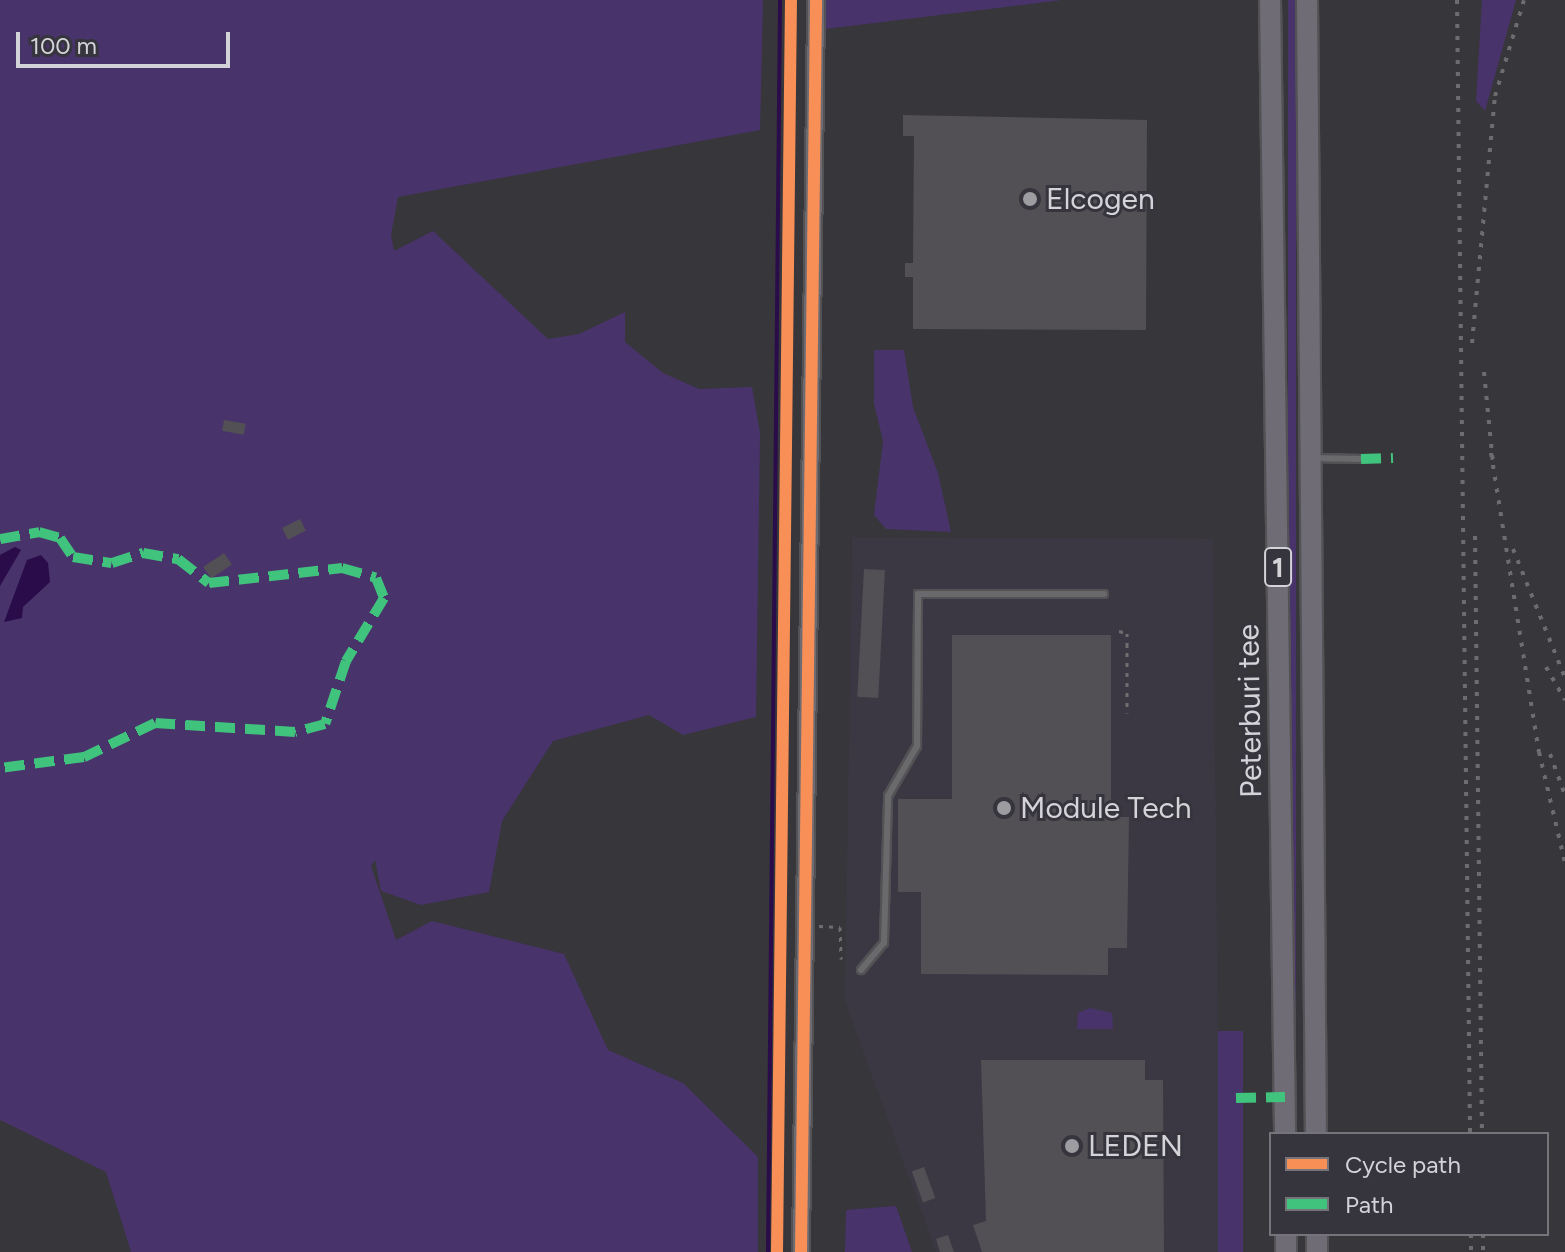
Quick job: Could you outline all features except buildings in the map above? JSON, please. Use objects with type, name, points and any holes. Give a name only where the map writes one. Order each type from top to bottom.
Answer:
[{"type":"highway","name":"Peterburi tee","points":[[1270,0],[1285,1132]]},
{"type":"highway","name":"Peterburi tee","points":[[1307,0],[1316,1132]]},
{"type":"street","points":[[801,1252],[816,0]]},
{"type":"lane","points":[[1311,458],[1361,459]]},
{"type":"lane","points":[[861,970],[884,943],[888,796],[917,746],[918,594],[1104,594]]},
{"type":"path","points":[[1119,631],[1127,633],[1127,713]]},
{"type":"path","points":[[804,926],[840,927],[841,959]]},
{"type":"shaded area","points":[[0,0],[763,0],[760,130],[398,197],[391,235],[394,251],[433,231],[548,339],[579,334],[625,312],[625,342],[663,373],[699,389],[752,387],[760,433],[756,717],[683,735],[649,715],[553,741],[502,821],[489,892],[421,905],[381,891],[375,860],[371,866],[396,940],[432,921],[564,954],[608,1050],[683,1083],[758,1157],[758,1252],[131,1252],[106,1172],[0,1120]]},
{"type":"shaded area","points":[[825,0],[1062,0],[825,29]]},
{"type":"shaded area","points":[[1288,0],[1296,0],[1296,1132],[1288,1132]]},
{"type":"shaded area","points":[[1482,0],[1516,0],[1485,111],[1476,101]]},
{"type":"shaded area","points":[[874,350],[904,350],[913,407],[938,473],[951,532],[886,529],[874,515],[883,441],[874,404]]},
{"type":"shaded area","points":[[852,537],[1213,539],[1220,1252],[936,1252],[845,1002]]},
{"type":"shaded area","points":[[15,547],[21,550],[0,586],[0,555]]},
{"type":"shaded area","points":[[41,555],[48,563],[50,582],[23,607],[22,618],[4,622],[27,560]]},
{"type":"shaded area","points":[[1090,1008],[1112,1013],[1113,1029],[1077,1029],[1078,1013]]},
{"type":"shaded area","points":[[1218,1031],[1243,1031],[1243,1252],[1218,1252]]},
{"type":"shaded area","points":[[896,1206],[912,1252],[845,1252],[846,1210]]},
{"type":"waterway","points":[[768,1252],[780,0]]},
{"type":"railway","points":[[1457,0],[1470,1132]]},
{"type":"railway","points":[[1472,343],[1495,96],[1524,0]]},
{"type":"railway","points":[[1484,372],[1493,463]]},
{"type":"railway","points":[[1491,453],[1539,752],[1565,863]]},
{"type":"railway","points":[[1475,536],[1482,1132]]},
{"type":"railway","points":[[1513,549],[1565,678]]},
{"type":"railway","points":[[1546,667],[1565,700]]},
{"type":"railway","points":[[1550,754],[1565,795]]},
{"type":"railway","points":[[1471,1236],[1471,1252]]},
{"type":"railway","points":[[1483,1236],[1483,1252]]},
{"type":"marked path","points":[[1361,459],[1393,458]]},
{"type":"marked path","points":[[0,539],[39,532],[60,538],[73,557],[112,563],[143,553],[178,559],[209,583],[342,568],[376,578],[384,598],[346,661],[325,724],[295,732],[155,723],[84,757],[0,768]]},
{"type":"marked path","points":[[1236,1098],[1285,1097]]},
{"type":"cycle path","points":[[777,1252],[791,0]]},
{"type":"cycle path","points":[[801,1252],[816,0]]},
{"type":"place","name":"Elcogen","points":[[1030,199]]},
{"type":"place","name":"Module Tech","points":[[1004,808]]},
{"type":"place","name":"LEDEN","points":[[1072,1146]]}]
